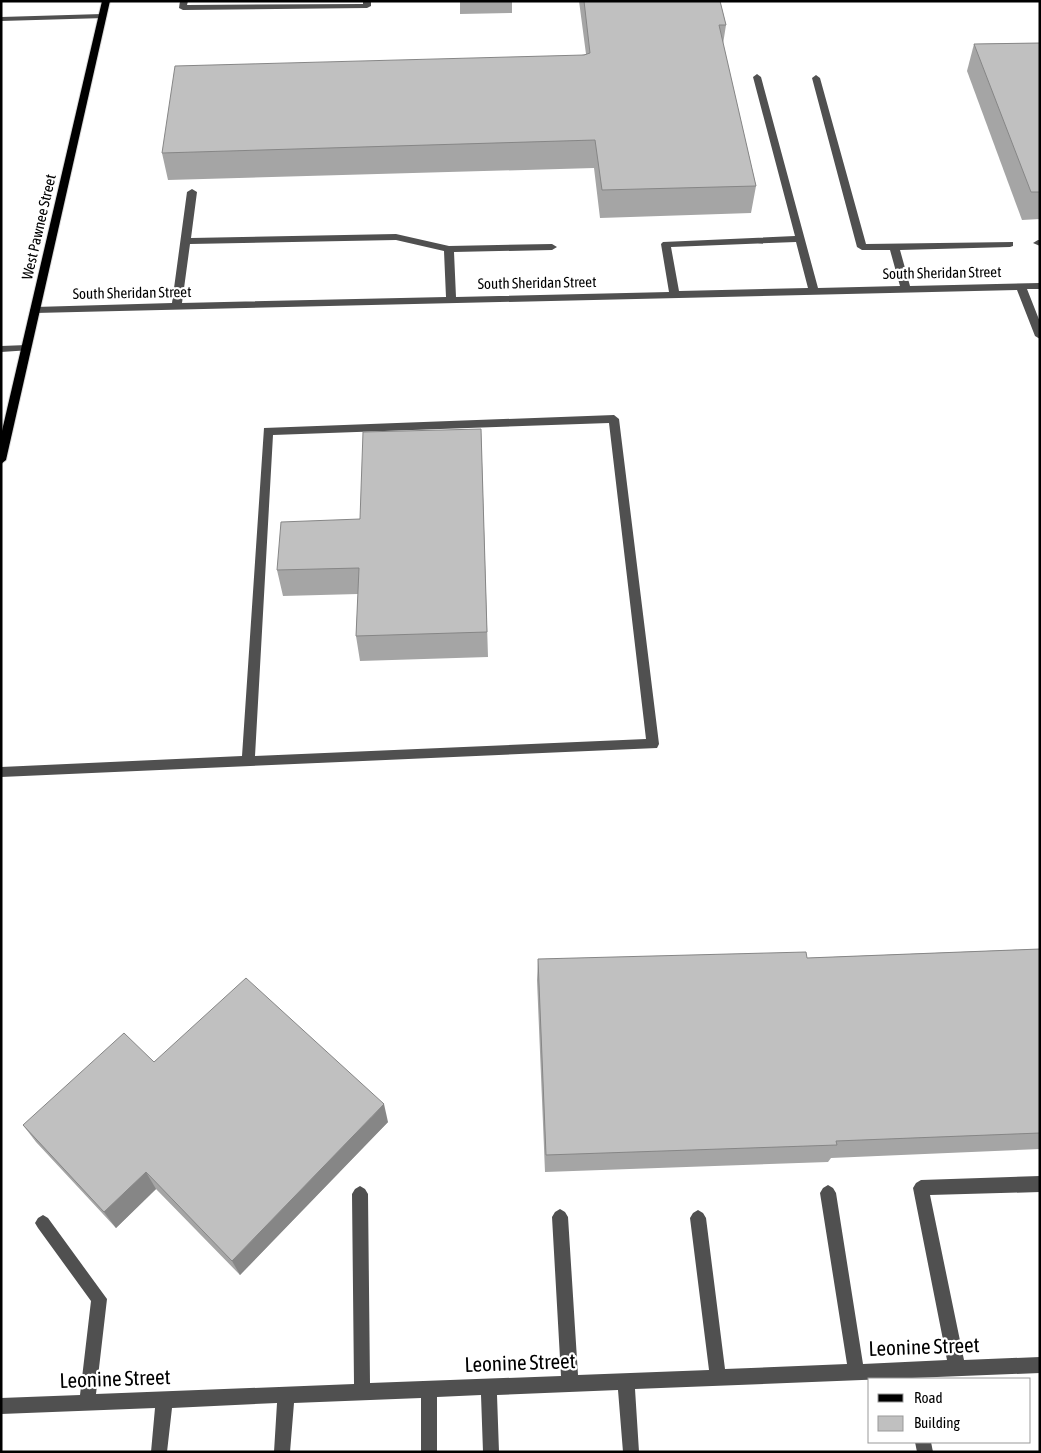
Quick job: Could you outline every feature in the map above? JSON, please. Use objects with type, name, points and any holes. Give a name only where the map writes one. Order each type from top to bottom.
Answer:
[{"type":"main road","name":"West Pawnee Street","points":[[1,460],[106,1]]},
{"type":"street","points":[[184,1],[183,8],[367,6],[367,1]]},
{"type":"street","points":[[2,20],[102,16]]},
{"type":"street","points":[[757,77],[814,291]]},
{"type":"street","points":[[816,78],[862,248],[1010,244]]},
{"type":"street","points":[[177,307],[187,242],[192,192]]},
{"type":"street","points":[[187,242],[396,237],[449,249],[552,248]]},
{"type":"street","points":[[675,295],[666,244],[800,239]]},
{"type":"street","points":[[894,246],[906,289]]},
{"type":"street","points":[[449,249],[451,300]]},
{"type":"street","points":[[1021,286],[1040,336]]},
{"type":"street","name":"South Sheridan Street","points":[[35,310],[1040,286]]},
{"type":"street","points":[[1,349],[27,348]]},
{"type":"street","points":[[1,772],[248,762],[653,744],[614,419],[268,431],[248,762]]},
{"type":"street","points":[[957,1368],[921,1188],[1040,1184]]},
{"type":"street","points":[[828,1193],[856,1372]]},
{"type":"street","points":[[360,1194],[362,1392]]},
{"type":"street","points":[[560,1217],[570,1383]]},
{"type":"street","points":[[698,1218],[718,1378]]},
{"type":"street","points":[[43,1223],[98,1299],[87,1403]]},
{"type":"street","name":"Leonine Street","points":[[1,1406],[856,1372],[911,1375],[957,1368],[1040,1365]]},
{"type":"street","points":[[626,1381],[632,1452]]},
{"type":"street","points":[[489,1387],[491,1452]]},
{"type":"street","points":[[429,1389],[429,1452]]},
{"type":"street","points":[[282,1452],[286,1395]]},
{"type":"street","points":[[159,1452],[164,1400]]},
{"type":"building","points":[[584,1],[720,1],[726,25],[719,25],[756,186],[602,190],[595,140],[162,153],[175,66],[584,55],[590,53]]},
{"type":"building","points":[[1040,43],[1040,192],[1031,192],[974,44]]},
{"type":"building","points":[[481,429],[487,632],[356,636],[359,568],[277,570],[281,522],[360,519],[363,432]]},
{"type":"building","points":[[1040,949],[1040,1133],[836,1141],[837,1145],[546,1155],[538,959],[806,952],[807,958]]},
{"type":"building","points":[[246,978],[384,1104],[232,1261],[146,1172],[104,1212],[23,1125],[124,1033],[154,1062]]}]
